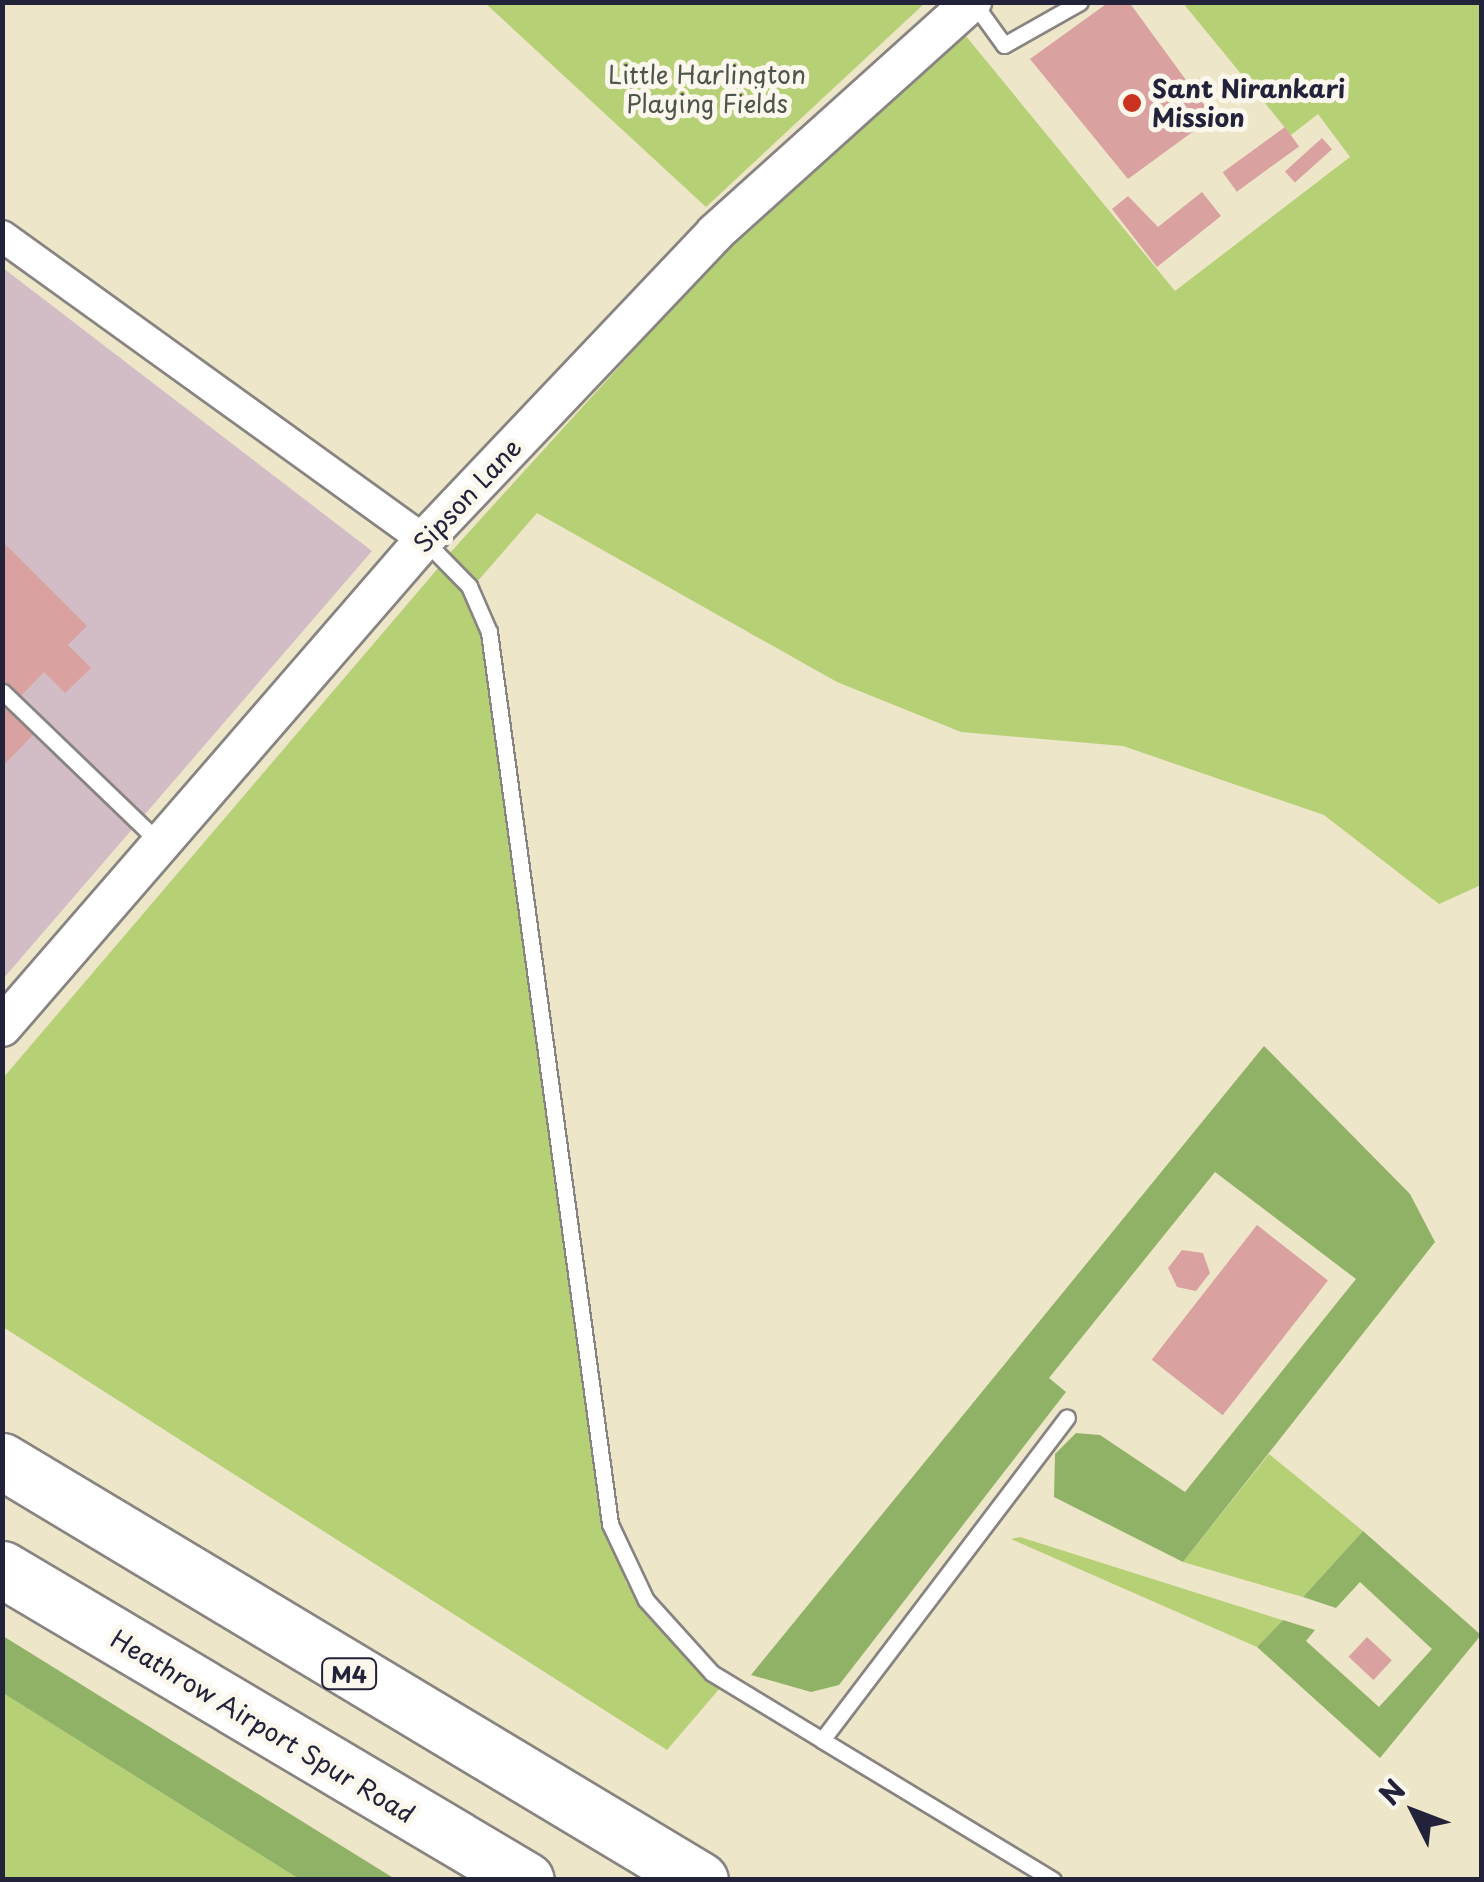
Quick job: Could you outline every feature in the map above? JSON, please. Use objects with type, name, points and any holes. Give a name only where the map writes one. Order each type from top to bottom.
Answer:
[{"type":"highway","name":"M4","points":[[2,1461],[700,1880]]},
{"type":"highway","name":"Heathrow Airport Spur Road","points":[[2,1569],[526,1880]]},
{"type":"street","name":"Sipson Lane","points":[[2,1028],[424,540],[715,233],[973,2]]},
{"type":"street","points":[[2,236],[424,540]]},
{"type":"lane","points":[[973,2],[1004,45],[1080,2]]},
{"type":"lane","points":[[424,540],[470,586],[489,632],[615,1539],[634,1584],[712,1673],[1054,1880]]},
{"type":"lane","points":[[3,692],[160,844]]},
{"type":"lane","points":[[822,1740],[1068,1417]]},
{"type":"shaded area","points":[[3,268],[372,551],[3,979]]},
{"type":"green space","name":"Little Harlington Playing Fields","points":[[485,3],[925,3],[706,207]]},
{"type":"green space","points":[[1183,3],[1481,3],[1481,885],[1439,904],[1324,815],[1123,746],[961,732],[837,682],[537,513],[476,583],[449,554],[735,239],[965,35],[1175,291],[1350,157],[1318,114],[1291,135]]},
{"type":"green space","points":[[445,560],[478,603],[585,1360],[626,1583],[720,1688],[667,1750],[3,1327],[3,1078]]},
{"type":"green space","points":[[1264,1046],[1410,1194],[1435,1242],[1183,1562],[1054,1497],[1055,1454],[1076,1433],[1100,1435],[1185,1492],[1356,1279],[1215,1172],[1049,1378],[1066,1392],[839,1685],[811,1692],[751,1675]]},
{"type":"green space","points":[[1269,1454],[1363,1531],[1303,1597],[1183,1562]]},
{"type":"green space","points":[[1363,1531],[1481,1635],[1380,1758],[1257,1647],[1283,1620],[1315,1630],[1306,1641],[1379,1707],[1432,1649],[1360,1582],[1336,1608],[1303,1597]]},
{"type":"green space","points":[[1020,1537],[1283,1620],[1257,1647],[1011,1539]]},
{"type":"green space","points":[[3,1636],[395,1879],[299,1879],[3,1693]]},
{"type":"green space","points":[[3,1693],[299,1879],[3,1879]]},
{"type":"building","name":"Sant Nirankari Mission","points":[[1109,2],[1129,2],[1213,117],[1128,179],[1030,59]]},
{"type":"building","points":[[1285,127],[1299,146],[1237,192],[1223,172]]},
{"type":"building","points":[[1322,138],[1332,149],[1295,183],[1285,171]]},
{"type":"building","points":[[1202,192],[1221,216],[1157,267],[1112,209],[1128,196],[1158,227]]},
{"type":"building","points":[[2,541],[87,626],[68,645],[91,668],[65,693],[44,672],[19,698],[2,681]]},
{"type":"building","points":[[5,708],[33,735],[2,767],[2,710]]},
{"type":"building","points":[[1257,1225],[1328,1280],[1223,1415],[1152,1360]]},
{"type":"building","points":[[1182,1250],[1203,1253],[1210,1273],[1196,1291],[1177,1287],[1168,1268]]},
{"type":"building","points":[[1367,1637],[1392,1660],[1373,1680],[1349,1657]]},
{"type":"place","name":"Sant Nirankari Mission","points":[[1132,103]]}]
